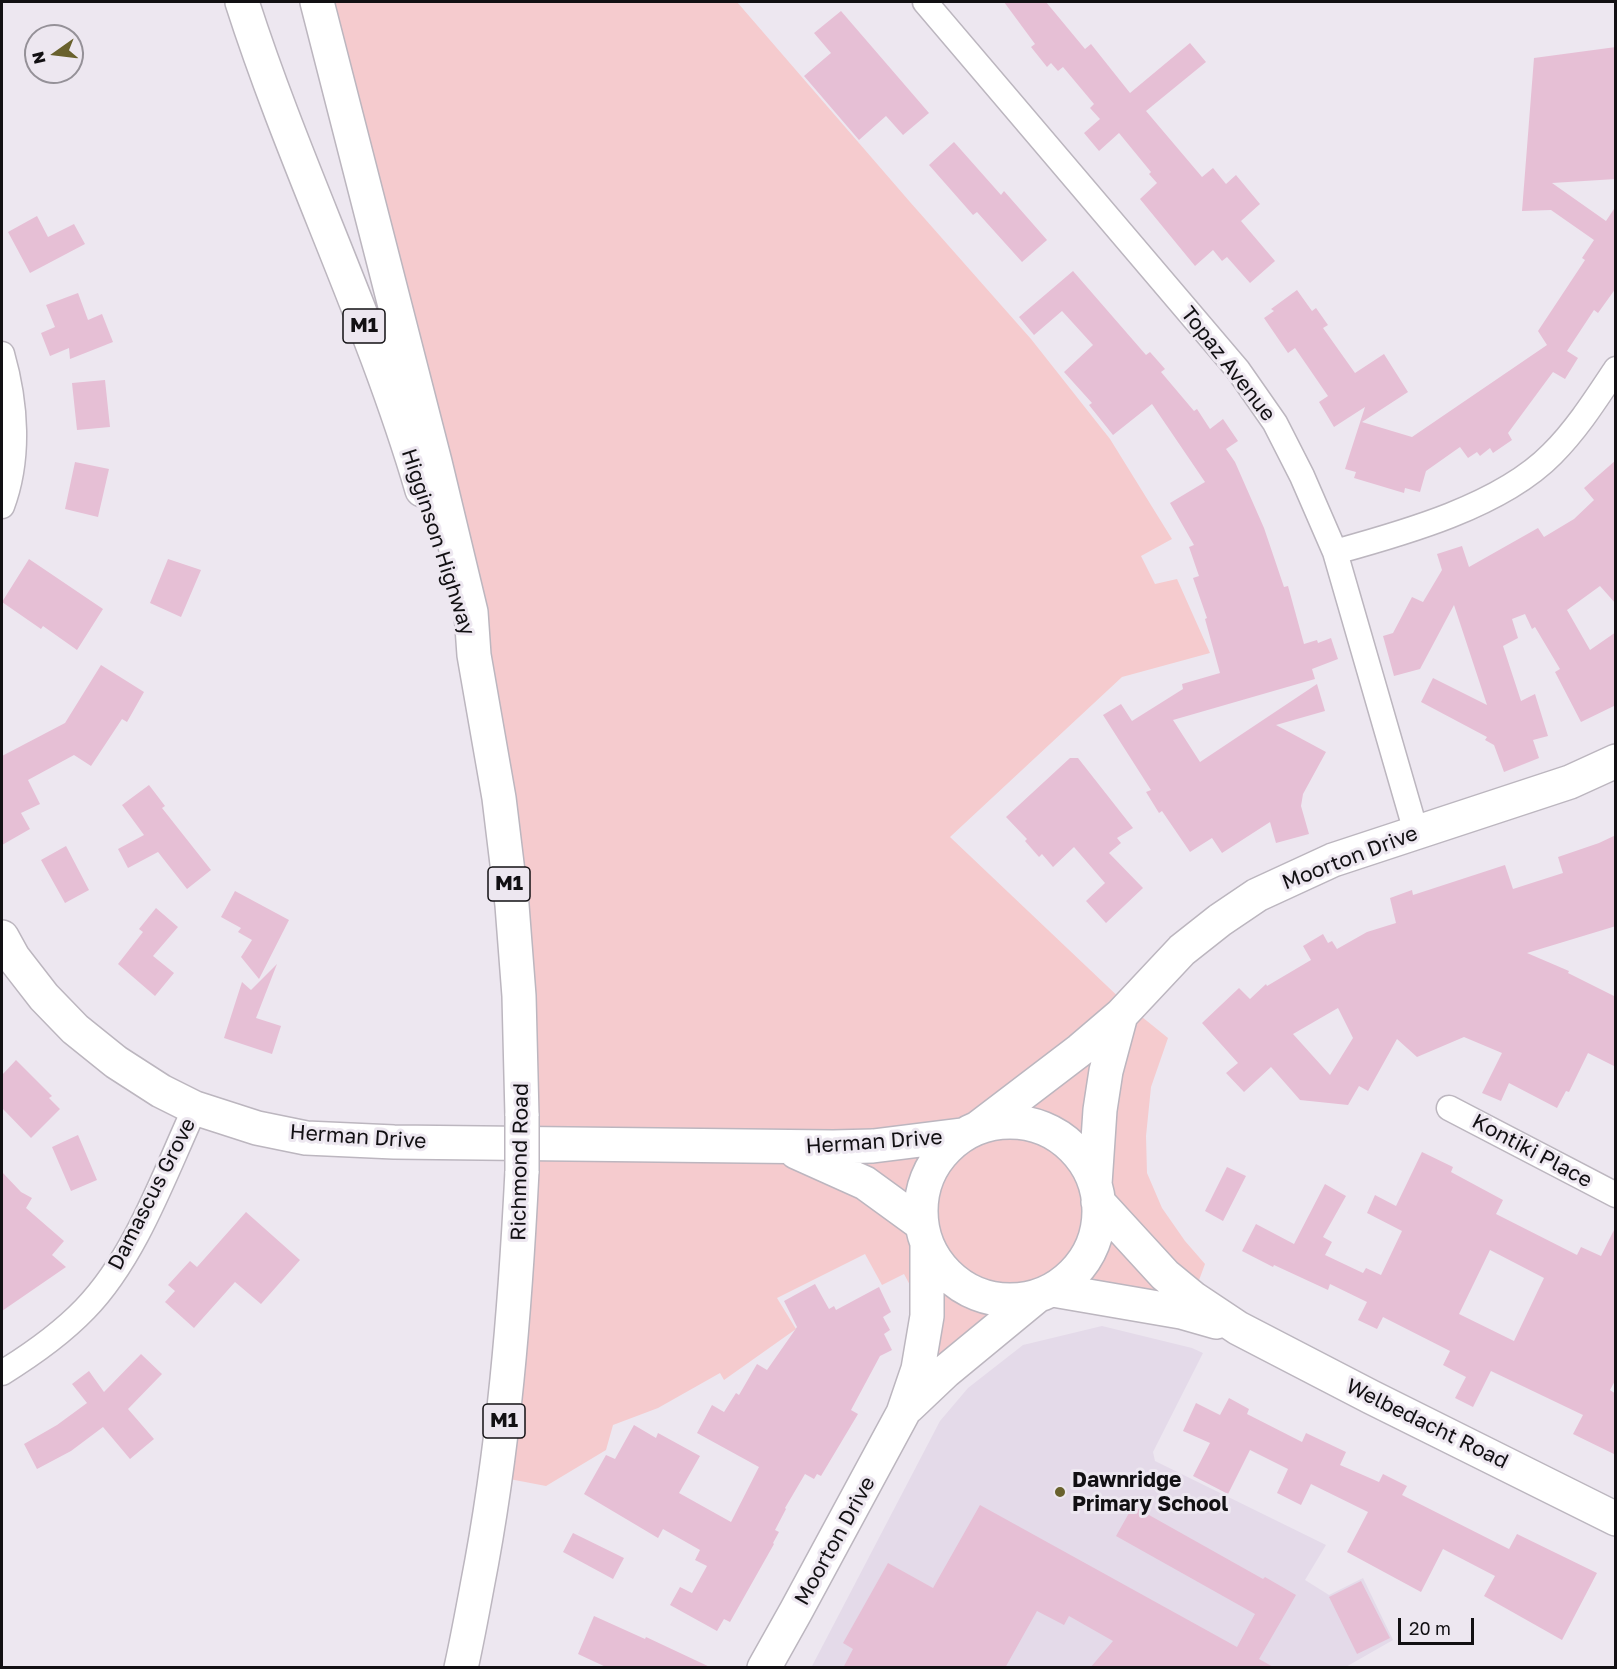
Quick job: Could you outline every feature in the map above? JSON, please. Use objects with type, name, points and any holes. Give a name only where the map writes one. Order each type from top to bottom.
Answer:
[{"type":"main road","name":"Higginson Highway","points":[[242,2],[272,92],[378,361],[417,474],[460,618],[474,655]]},
{"type":"main road","name":"Higginson Highway","points":[[317,2],[453,531],[471,612],[474,655]]},
{"type":"main road","name":"Richmond Road","points":[[460,1668],[484,1551],[503,1427],[516,1295],[522,1170],[519,996],[512,905],[499,798],[474,655]]},
{"type":"main road","name":"Moorton Drive","points":[[970,1131],[1072,1056],[1121,1015],[1182,950],[1257,895],[1334,860],[1499,807],[1570,782],[1616,761]]},
{"type":"main road","name":"Herman Drive","points":[[2,937],[44,997],[75,1029],[116,1062],[161,1091],[195,1108],[257,1128],[306,1138],[394,1142],[786,1147],[873,1146],[970,1131]]},
{"type":"main road","name":"Moorton Drive","points":[[1096,1193],[1100,1110],[1106,1071],[1121,1015]]},
{"type":"main road","points":[[1015,1122],[1049,1131],[1077,1153],[1096,1193],[1097,1228],[1089,1253],[1073,1274],[1045,1293],[1004,1301],[972,1293],[946,1274],[924,1235],[928,1175],[942,1153],[970,1131],[1015,1122]]},
{"type":"main road","name":"Herman Drive","points":[[786,1147],[865,1183],[924,1235]]},
{"type":"main road","name":"Welbedacht Road","points":[[1096,1193],[1165,1275],[1193,1298],[1238,1328],[1616,1519]]},
{"type":"main road","name":"Moorton Drive","points":[[764,1668],[903,1413],[918,1369],[927,1316],[924,1235]]},
{"type":"main road","name":"Moorton Drive","points":[[903,1413],[946,1371],[1045,1293]]},
{"type":"main road","name":"Welbedacht Road","points":[[1045,1293],[1181,1312],[1238,1328]]},
{"type":"street","name":"Topaz Avenue","points":[[925,2],[1238,370],[1275,423],[1302,476],[1335,552],[1416,832]]},
{"type":"street","points":[[2,354],[8,376],[14,440],[11,468],[2,506]]},
{"type":"street","points":[[1335,552],[1467,508],[1495,496],[1551,455],[1580,421],[1616,369]]},
{"type":"street","name":"Damascus Grove","points":[[2,1373],[25,1359],[60,1332],[86,1309],[106,1285],[130,1247],[195,1108]]},
{"type":"street","name":"Kontiki Place","points":[[1449,1108],[1616,1195]]},
{"type":"shaded area","points":[[319,2],[737,2],[1031,339],[1110,439],[1172,539],[1141,556],[1155,584],[1177,579],[1210,653],[1122,677],[950,837],[1126,1004],[1168,1038],[1151,1087],[1146,1136],[1147,1173],[1162,1208],[1185,1241],[1205,1264],[1186,1315],[1052,1292],[903,1414],[926,1315],[904,1274],[882,1285],[865,1254],[777,1298],[796,1329],[724,1380],[720,1373],[658,1408],[613,1425],[606,1450],[546,1486],[499,1477],[518,1290],[501,784]]},
{"type":"shaded area","name":"Dawnridge Primary School","points":[[1102,1326],[1192,1348],[1203,1353],[1153,1452],[1155,1461],[1326,1545],[1305,1580],[1329,1595],[1363,1578],[1393,1640],[1344,1668],[811,1668],[940,1421],[968,1388],[1023,1345]]},
{"type":"building","points":[[1004,2],[1046,2],[1085,49],[1091,44],[1130,93],[1190,43],[1206,62],[1146,111],[1202,177],[1213,168],[1226,184],[1236,175],[1260,204],[1241,221],[1275,261],[1250,283],[1227,257],[1222,261],[1213,250],[1195,266],[1140,199],[1157,183],[1149,174],[1151,172],[1119,133],[1099,151],[1084,133],[1100,119],[1090,108],[1094,104],[1063,67],[1058,71],[1051,63],[1047,67],[1031,47],[1035,44]]},
{"type":"building","points":[[841,11],[929,113],[903,135],[886,116],[859,140],[804,76],[831,53],[814,33]]},
{"type":"building","points":[[1616,47],[1616,179],[1552,183],[1606,221],[1616,206],[1616,288],[1598,313],[1594,310],[1567,351],[1578,358],[1565,379],[1553,372],[1508,433],[1512,440],[1493,453],[1490,448],[1480,456],[1477,452],[1468,458],[1460,447],[1426,471],[1420,492],[1405,488],[1404,493],[1354,478],[1356,472],[1345,469],[1365,407],[1334,427],[1319,402],[1328,396],[1295,348],[1288,353],[1264,318],[1274,311],[1271,309],[1297,290],[1312,311],[1316,308],[1328,325],[1323,328],[1355,373],[1384,354],[1408,392],[1362,422],[1412,437],[1547,345],[1538,331],[1585,260],[1582,258],[1594,240],[1551,210],[1522,211],[1534,58]]},
{"type":"building","points":[[954,142],[1001,195],[1004,191],[1047,240],[1022,262],[977,212],[973,215],[929,165]]},
{"type":"building","points":[[37,216],[48,237],[74,224],[85,244],[30,273],[8,232]]},
{"type":"building","points":[[1073,271],[1146,355],[1150,352],[1165,369],[1161,372],[1194,411],[1197,409],[1210,429],[1223,419],[1238,441],[1226,449],[1235,462],[1264,528],[1284,587],[1288,586],[1304,644],[1317,640],[1318,643],[1331,638],[1338,659],[1312,669],[1315,679],[1173,720],[1200,762],[1317,684],[1325,711],[1276,725],[1326,752],[1303,794],[1301,806],[1309,834],[1276,843],[1270,822],[1222,853],[1212,838],[1190,852],[1162,811],[1159,813],[1146,792],[1151,790],[1103,715],[1121,704],[1132,721],[1183,689],[1182,684],[1220,673],[1205,619],[1207,618],[1193,578],[1199,576],[1189,547],[1194,545],[1170,503],[1205,482],[1152,404],[1113,435],[1089,405],[1092,403],[1064,372],[1093,345],[1062,311],[1034,335],[1019,317]]},
{"type":"building","points":[[78,293],[88,320],[102,314],[113,342],[70,359],[69,348],[50,356],[41,333],[55,327],[46,305]]},
{"type":"building","points":[[105,380],[110,427],[77,430],[72,383]]},
{"type":"building","points":[[1616,460],[1616,604],[1600,586],[1567,610],[1590,650],[1616,632],[1616,705],[1581,722],[1555,672],[1560,669],[1535,627],[1532,629],[1525,614],[1512,619],[1518,638],[1503,646],[1521,701],[1535,694],[1548,736],[1533,740],[1539,758],[1504,772],[1494,745],[1485,740],[1487,737],[1421,702],[1433,678],[1487,705],[1454,605],[1420,669],[1394,676],[1383,636],[1393,633],[1412,597],[1423,602],[1442,570],[1437,554],[1462,546],[1469,567],[1538,528],[1544,537],[1574,519],[1594,500],[1584,488]]},
{"type":"building","points":[[75,462],[109,469],[98,517],[65,509]]},
{"type":"building","points":[[29,559],[103,609],[77,650],[43,626],[41,629],[2,602]]},
{"type":"building","points":[[168,559],[201,570],[181,617],[150,603]]},
{"type":"building","points":[[101,665],[144,692],[127,722],[122,719],[91,766],[74,755],[28,780],[40,804],[21,813],[30,829],[2,845],[2,756],[65,723]]},
{"type":"building","points":[[1070,758],[1078,758],[1133,828],[1117,838],[1121,843],[1109,853],[1143,888],[1106,923],[1086,901],[1105,883],[1074,847],[1053,867],[1042,854],[1039,857],[1025,841],[1027,839],[1006,817]]},
{"type":"building","points":[[149,785],[165,806],[162,808],[211,870],[187,889],[158,852],[128,868],[118,849],[144,835],[122,805]]},
{"type":"building","points":[[1616,835],[1616,926],[1527,953],[1569,971],[1568,973],[1616,997],[1616,1067],[1588,1053],[1569,1092],[1566,1091],[1557,1108],[1509,1083],[1501,1101],[1482,1093],[1502,1053],[1464,1037],[1417,1057],[1397,1039],[1368,1091],[1359,1086],[1348,1105],[1300,1100],[1271,1067],[1244,1092],[1226,1073],[1238,1063],[1202,1023],[1239,988],[1250,999],[1266,984],[1267,986],[1311,960],[1303,946],[1323,934],[1328,943],[1332,941],[1337,949],[1367,932],[1396,923],[1390,898],[1412,890],[1413,895],[1505,865],[1513,889],[1563,873],[1558,857]],"holes":[[[1338,1008],[1353,1038],[1330,1075],[1293,1034]]]},
{"type":"building","points":[[66,846],[89,890],[65,903],[41,860]]},
{"type":"building","points":[[235,891],[289,920],[259,979],[241,957],[252,940],[238,932],[241,928],[221,917]]},
{"type":"building","points":[[156,908],[178,927],[153,956],[174,973],[155,996],[118,964],[143,932],[139,929]]},
{"type":"building","points":[[277,964],[256,1018],[281,1026],[272,1054],[224,1038],[242,982],[251,990]]},
{"type":"building","points":[[16,1060],[52,1096],[49,1098],[60,1109],[31,1138],[2,1108],[2,1075]]},
{"type":"building","points":[[78,1135],[97,1180],[71,1191],[52,1147]]},
{"type":"building","points":[[1422,1152],[1453,1167],[1451,1172],[1503,1200],[1496,1214],[1577,1255],[1581,1247],[1601,1256],[1616,1226],[1616,1379],[1610,1390],[1616,1394],[1616,1455],[1573,1434],[1583,1415],[1491,1371],[1473,1407],[1455,1398],[1466,1377],[1443,1365],[1450,1351],[1383,1317],[1377,1329],[1358,1320],[1367,1302],[1330,1284],[1328,1290],[1242,1251],[1256,1224],[1294,1244],[1325,1184],[1346,1196],[1323,1237],[1332,1242],[1325,1255],[1363,1273],[1366,1268],[1381,1275],[1402,1231],[1367,1213],[1375,1195],[1396,1206]],"holes":[[[1490,1250],[1544,1278],[1514,1341],[1459,1314]]]},
{"type":"building","points":[[1227,1167],[1246,1176],[1223,1221],[1205,1211]]},
{"type":"building","points":[[2,1172],[21,1192],[32,1198],[26,1208],[64,1241],[52,1255],[66,1267],[2,1311]]},
{"type":"building","points":[[246,1212],[300,1260],[261,1304],[235,1282],[194,1328],[165,1302],[175,1291],[168,1285],[190,1261],[197,1267]]},
{"type":"building","points":[[815,1284],[829,1309],[834,1306],[836,1310],[879,1287],[891,1312],[883,1317],[890,1330],[884,1334],[892,1350],[880,1356],[851,1410],[858,1414],[821,1476],[817,1474],[814,1479],[805,1474],[775,1530],[779,1532],[774,1544],[730,1622],[724,1619],[717,1631],[670,1605],[680,1587],[692,1593],[707,1566],[695,1560],[700,1550],[663,1529],[658,1538],[584,1494],[606,1455],[615,1459],[634,1425],[656,1438],[658,1433],[700,1456],[679,1493],[731,1522],[759,1467],[697,1433],[712,1405],[724,1412],[736,1393],[739,1395],[757,1364],[767,1370],[797,1327],[784,1301]]},
{"type":"building","points":[[141,1354],[162,1374],[128,1409],[154,1439],[130,1459],[103,1427],[71,1451],[37,1469],[24,1444],[57,1425],[87,1403],[72,1384],[89,1371],[104,1392]]},
{"type":"building","points":[[1229,1398],[1249,1409],[1247,1414],[1302,1442],[1306,1433],[1346,1452],[1340,1465],[1379,1482],[1383,1474],[1407,1486],[1402,1495],[1509,1549],[1517,1534],[1597,1573],[1562,1640],[1484,1596],[1495,1576],[1443,1549],[1421,1592],[1347,1552],[1368,1512],[1311,1484],[1301,1505],[1277,1493],[1288,1469],[1250,1450],[1228,1494],[1193,1476],[1210,1443],[1183,1431],[1196,1403],[1220,1415]]},
{"type":"building","points":[[980,1505],[1237,1647],[1255,1614],[1116,1536],[1133,1506],[1263,1579],[1265,1577],[1296,1595],[1259,1659],[1275,1668],[1090,1668],[1113,1641],[1069,1616],[1064,1625],[1037,1611],[1005,1668],[843,1668],[853,1649],[843,1643],[888,1563],[933,1588]]},
{"type":"building","points":[[573,1533],[624,1558],[613,1579],[563,1552]]},
{"type":"building","points":[[1361,1581],[1390,1638],[1357,1654],[1329,1597]]},
{"type":"building","points":[[594,1616],[712,1668],[608,1668],[578,1654]]},
{"type":"place","name":"Dawnridge Primary School","points":[[1060,1492]]}]
